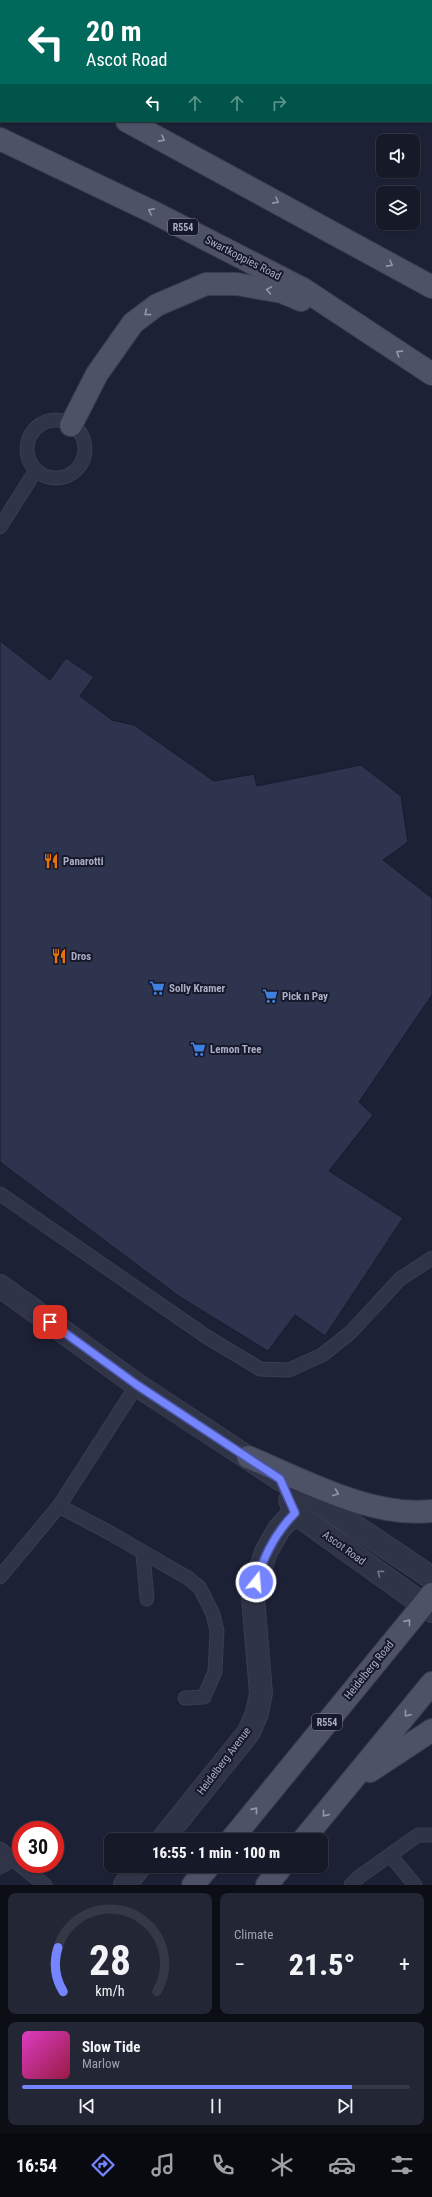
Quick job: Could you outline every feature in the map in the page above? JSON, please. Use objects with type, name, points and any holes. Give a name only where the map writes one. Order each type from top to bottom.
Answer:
[{"type":"main road","points":[[129,122],[432,287]]},
{"type":"main road","name":"Swartkoppies Road","points":[[6,145],[155,213],[303,289],[432,374]]},
{"type":"main road","points":[[71,425],[97,374],[133,323],[157,305],[184,292],[206,284],[237,284],[282,292],[345,317]]},
{"type":"main road","points":[[248,1458],[369,1506],[401,1512],[432,1510]]},
{"type":"main road","name":"Heidelberg Road","points":[[236,1833],[429,1603]]},
{"type":"main road","points":[[309,1833],[432,1683]]},
{"type":"main road","points":[[346,1788],[407,1744],[432,1730]]},
{"type":"main road","points":[[193,1885],[203,1873]]},
{"type":"main road","points":[[267,1885],[276,1873]]},
{"type":"street","points":[[0,1286],[137,1385],[280,1479],[310,1496],[432,1578]]},
{"type":"street","points":[[280,1479],[295,1513]]},
{"type":"street","name":"Heidelberg Avenue","points":[[168,1833],[249,1732],[256,1713],[260,1693],[254,1598],[256,1582],[266,1552],[279,1530],[310,1496]]},
{"type":"street","name":"Ascot Road","points":[[295,1513],[429,1603]]},
{"type":"street","points":[[125,1885],[134,1873]]},
{"type":"lane","points":[[55,421],[71,425],[77,429],[84,441],[84,456],[80,467],[70,475],[58,478],[46,477],[36,470],[31,463],[28,451],[30,439],[34,432],[40,426],[55,421]]},
{"type":"lane","points":[[0,528],[36,470]]},
{"type":"lane","points":[[0,1194],[207,1337],[260,1369],[289,1370],[322,1355],[350,1333],[400,1279],[432,1258]]},
{"type":"lane","points":[[0,1577],[59,1506],[137,1385]]},
{"type":"lane","points":[[59,1506],[110,1533],[143,1554],[188,1578],[200,1588],[213,1614],[217,1631],[215,1672],[204,1697],[185,1698]]},
{"type":"lane","points":[[143,1554],[147,1599]]},
{"type":"lane","points":[[351,1885],[359,1877],[418,1835],[432,1835]]},
{"type":"lane","points":[[0,1849],[12,1858]]},
{"type":"lane","points":[[390,1855],[415,1885]]},
{"type":"lane","points":[[0,1866],[12,1860]]},
{"type":"lane","points":[[31,1873],[45,1885]]},
{"type":"building","name":"Lemon Tree","points":[[0,641],[50,680],[66,658],[94,677],[80,696],[112,720],[134,725],[214,781],[254,774],[257,786],[361,765],[401,796],[408,842],[383,860],[432,898],[432,995],[359,1102],[373,1115],[329,1171],[403,1218],[325,1336],[295,1315],[268,1351],[180,1297],[0,1162]]},
{"type":"place","name":"Panarotti","points":[[51,861]]},
{"type":"place","name":"Dros","points":[[59,956]]},
{"type":"place","name":"Solly Kramer","points":[[157,988]]},
{"type":"place","name":"Pick n Pay","points":[[270,996]]},
{"type":"place","name":"Lemon Tree","points":[[198,1049]]},
{"type":"route","points":[[50,1322],[137,1385],[280,1479],[295,1513],[279,1530],[266,1552],[256,1582]]}]
